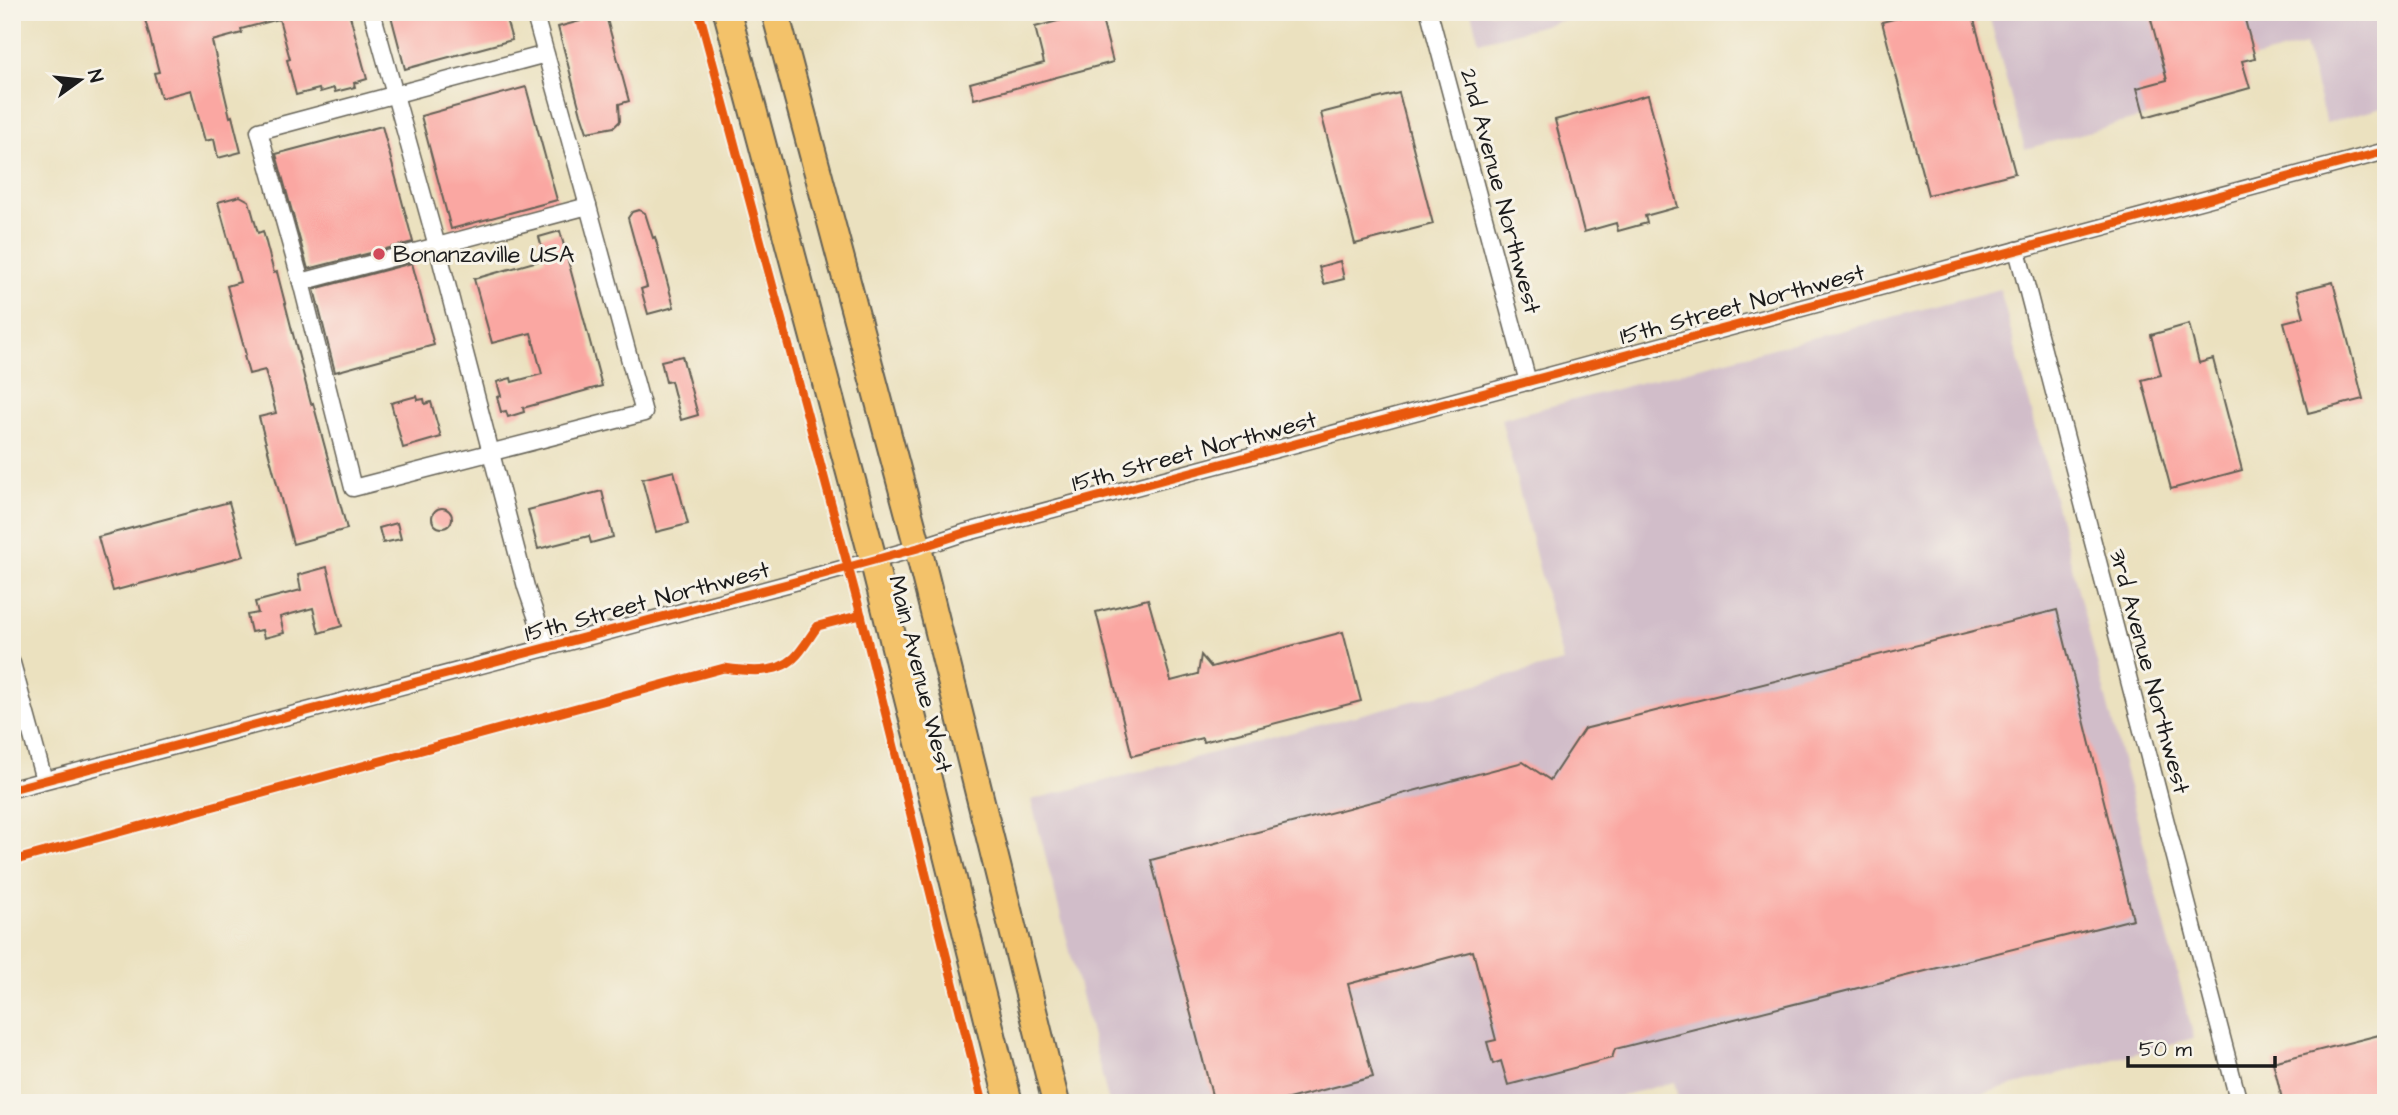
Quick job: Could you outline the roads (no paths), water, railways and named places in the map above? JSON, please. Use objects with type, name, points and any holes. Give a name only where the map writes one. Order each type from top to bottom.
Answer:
[{"type":"main road","name":"Main Avenue West","points":[[727,12],[873,559],[1009,1103]]},
{"type":"main road","name":"Main Avenue West","points":[[775,12],[918,548],[1056,1103]]},
{"type":"street","points":[[372,12],[437,246],[526,587],[547,648]]},
{"type":"street","points":[[534,12],[546,54],[588,206],[644,412],[353,488],[301,282],[259,131],[546,54]]},
{"type":"street","name":"2nd Avenue Northwest","points":[[1429,12],[1528,382]]},
{"type":"street","name":"15th Street Northwest","points":[[12,789],[787,584],[964,533],[2386,151]]},
{"type":"street","points":[[301,282],[588,206]]},
{"type":"street","name":"3rd Avenue Northwest","points":[[2017,250],[2239,1103]]},
{"type":"street","points":[[12,663],[44,780]]},
{"type":"place","name":"Bonanzaville USA","points":[[379,254]]}]
